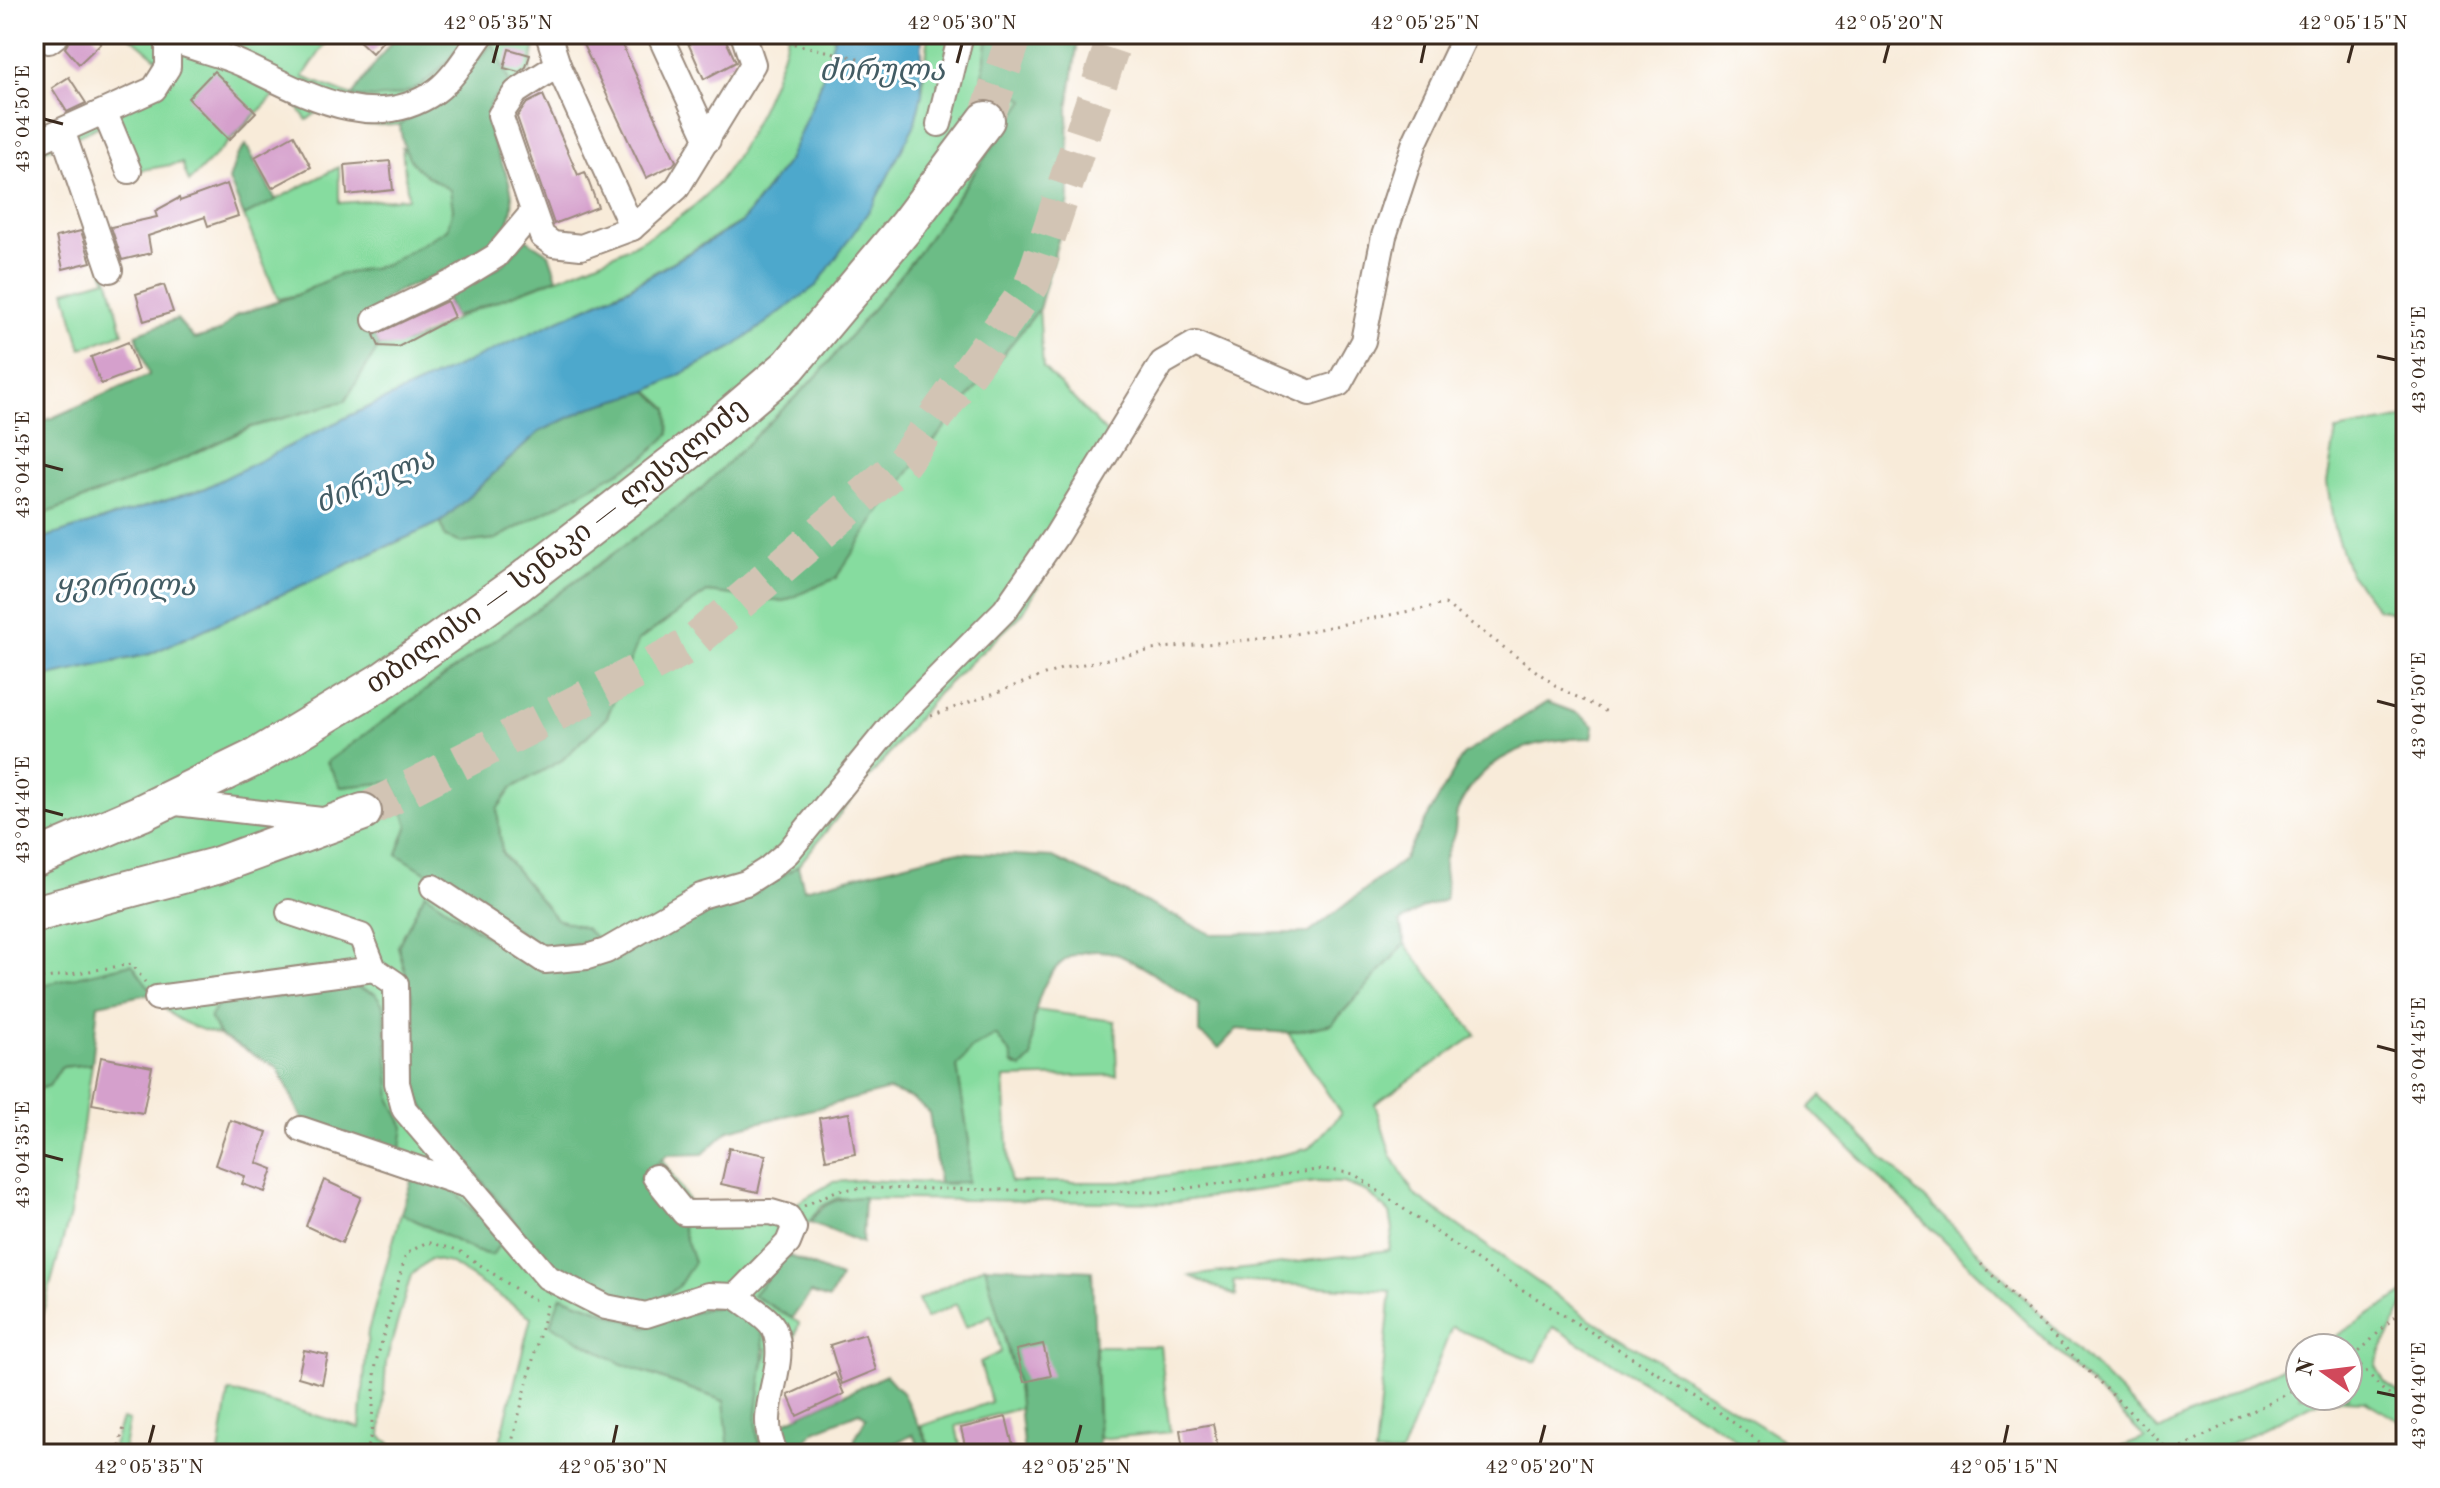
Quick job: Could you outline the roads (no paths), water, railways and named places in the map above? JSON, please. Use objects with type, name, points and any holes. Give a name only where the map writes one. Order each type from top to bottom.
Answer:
[{"type":"highway","name":"თბილისი — სენაკი — ლესელიძე","points":[[34,859],[166,801],[256,757],[385,679],[519,583],[688,452],[789,366],[907,225],[986,120]]},
{"type":"highway","points":[[34,914],[216,866],[350,817]]},
{"type":"street","points":[[165,36],[222,44],[330,103],[369,112],[406,107],[438,90],[482,34]]},
{"type":"street","points":[[548,34],[558,65],[632,228]]},
{"type":"street","points":[[659,34],[708,140]]},
{"type":"street","points":[[558,65],[516,92],[500,115],[542,236],[553,244],[581,247],[632,228],[677,188],[753,64],[743,34]]},
{"type":"street","points":[[939,124],[961,34]]},
{"type":"street","points":[[433,887],[545,961],[587,957],[606,951],[701,896],[746,883],[768,869],[788,852],[895,721],[1005,610],[1056,536],[1162,363],[1195,344],[1310,393],[1339,384],[1363,341],[1384,236],[1415,142],[1454,53],[1466,34]]},
{"type":"street","points":[[34,143],[63,133],[154,89],[163,79],[171,49],[165,36]]},
{"type":"street","points":[[105,113],[129,171]]},
{"type":"street","points":[[63,133],[110,270]]},
{"type":"street","points":[[375,320],[455,281],[496,256],[532,213]]},
{"type":"street","points":[[166,801],[350,817]]},
{"type":"street","points":[[289,912],[361,936],[374,969],[396,984],[397,1083],[404,1109],[547,1277],[606,1307],[646,1315],[708,1295],[736,1296],[774,1326],[779,1347],[767,1407],[768,1440],[776,1454]]},
{"type":"street","points":[[157,998],[374,969]]},
{"type":"street","points":[[301,1129],[472,1186]]},
{"type":"street","points":[[655,1177],[684,1213],[771,1212],[788,1217],[794,1228],[788,1243],[736,1296]]},
{"type":"water","name":"ყვირილა","points":[[835,34],[922,34],[922,94],[914,126],[873,205],[817,285],[732,348],[648,391],[589,408],[539,432],[441,522],[150,654],[34,679],[34,541],[203,489],[349,416],[629,288],[742,222],[788,161],[820,86]]},
{"type":"tunnel","points":[[986,120],[1015,34]]},
{"type":"tunnel","points":[[363,812],[690,645],[904,461],[1032,284],[1116,34]]},
{"type":"water label","name":"ძირულა","points":[[882,72]]},
{"type":"water label","name":"ძირულა","points":[[375,482]]}]
